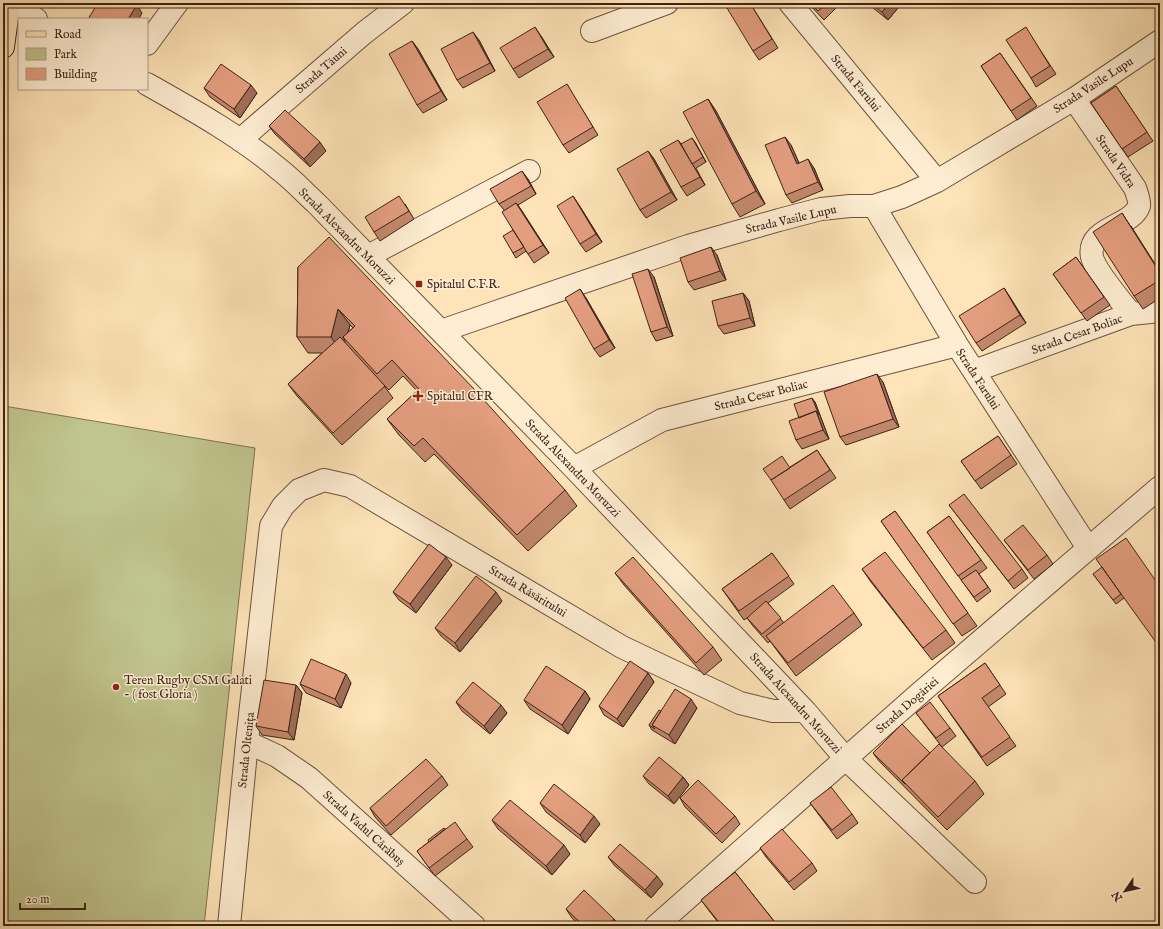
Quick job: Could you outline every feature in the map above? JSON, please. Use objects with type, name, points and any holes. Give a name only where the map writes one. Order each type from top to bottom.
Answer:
[{"type":"main road","points":[[3,47],[10,3]]},
{"type":"street","points":[[10,3],[34,18]]},
{"type":"street","points":[[148,43],[177,3]]},
{"type":"street","name":"Strada Tăuni","points":[[240,140],[364,33],[403,3]]},
{"type":"street","points":[[592,31],[667,3]]},
{"type":"street","name":"Strada Farului","points":[[790,3],[937,181]]},
{"type":"street","name":"Strada Vasile Lupu","points":[[441,331],[688,246],[771,222],[821,210],[850,206],[874,206],[902,197],[937,181],[1074,99],[1160,41]]},
{"type":"street","name":"Strada Alexandru Moruzzi","points":[[148,85],[196,112],[240,140],[280,170],[316,203],[574,468],[805,711],[846,759],[975,882]]},
{"type":"street","name":"Strada Vidra","points":[[1074,99],[1135,188],[1138,196],[1139,205],[1131,217],[1106,229],[1092,246],[1092,256],[1098,270],[1131,314]]},
{"type":"street","points":[[368,256],[529,171]]},
{"type":"street","name":"Strada Farului","points":[[874,206],[957,345],[1088,548]]},
{"type":"street","name":"Strada Cesar Boliac","points":[[974,371],[1131,314],[1160,311]]},
{"type":"street","name":"Strada Cesar Boliac","points":[[574,468],[662,420],[957,345]]},
{"type":"street","name":"Strada Răsăritului","points":[[272,526],[283,506],[298,490],[324,480],[350,486],[437,536],[622,647],[740,703],[774,711],[805,711]]},
{"type":"street","name":"Strada Dogăriei","points":[[656,926],[920,693],[1160,487]]},
{"type":"street","name":"Strada Oltenița","points":[[228,926],[247,742],[272,526]]},
{"type":"street","name":"Strada Vadul Cărăbuș","points":[[247,742],[277,756],[309,778],[474,926]]},
{"type":"green space","name":"Teren Rugby CSM Galati - ( fost Gloria )","points":[[4,406],[255,448],[204,926],[3,926]]},
{"type":"building","points":[[98,3],[133,3],[137,5],[129,18],[89,18]]},
{"type":"building","points":[[724,3],[735,3],[727,8]]},
{"type":"building","points":[[735,3],[750,3],[772,39],[753,51],[727,8]]},
{"type":"building","points":[[810,3],[827,3],[818,11]]},
{"type":"building","points":[[871,3],[889,3],[882,12]]},
{"type":"building","points":[[535,27],[548,49],[513,69],[500,48]]},
{"type":"building","points":[[1026,27],[1050,66],[1031,78],[1006,40]]},
{"type":"building","points":[[473,32],[490,63],[457,80],[441,49]]},
{"type":"building","points":[[412,41],[441,91],[417,105],[389,54]]},
{"type":"building","points":[[1000,53],[1031,98],[1011,111],[981,66]]},
{"type":"building","points":[[221,64],[251,85],[234,109],[204,88]]},
{"type":"building","points":[[567,84],[593,127],[563,145],[537,102]]},
{"type":"building","points":[[1116,86],[1147,132],[1122,149],[1091,103]]},
{"type":"building","points":[[708,99],[756,191],[732,204],[683,112]]},
{"type":"building","points":[[285,110],[320,142],[304,159],[269,126]]},
{"type":"building","points":[[785,137],[797,164],[808,159],[818,182],[786,195],[765,145]]},
{"type":"building","points":[[692,138],[703,157],[692,164],[681,144]]},
{"type":"building","points":[[678,140],[700,177],[681,187],[660,150]]},
{"type":"building","points":[[648,151],[671,192],[640,210],[617,169]]},
{"type":"building","points":[[522,171],[531,186],[499,204],[490,189]]},
{"type":"building","points":[[399,196],[409,211],[374,232],[365,217]]},
{"type":"building","points":[[573,196],[596,234],[580,244],[557,206]]},
{"type":"building","points":[[516,203],[543,245],[528,254],[502,212]]},
{"type":"building","points":[[1122,213],[1160,273],[1160,280],[1134,296],[1093,232]]},
{"type":"building","points":[[513,230],[524,247],[513,253],[503,236]]},
{"type":"building","points":[[329,237],[474,389],[565,490],[517,535],[423,438],[414,446],[387,419],[419,389],[392,360],[377,374],[343,337],[355,326],[338,309],[331,337],[297,337],[298,267]]},
{"type":"building","points":[[711,247],[720,271],[688,282],[680,258]]},
{"type":"building","points":[[1076,257],[1104,297],[1081,313],[1053,274]]},
{"type":"building","points":[[648,269],[667,327],[651,332],[632,274]]},
{"type":"building","points":[[1004,288],[1020,315],[976,343],[959,316]]},
{"type":"building","points":[[580,289],[609,340],[594,349],[565,298]]},
{"type":"building","points":[[743,293],[750,318],[718,326],[712,301]]},
{"type":"building","points":[[340,337],[385,386],[333,433],[288,384]]},
{"type":"building","points":[[877,374],[893,419],[840,437],[824,392]]},
{"type":"building","points":[[812,398],[819,415],[816,411],[799,418],[794,404]]},
{"type":"building","points":[[816,411],[823,430],[796,440],[789,421]]},
{"type":"building","points":[[998,436],[1011,455],[975,481],[961,461]]},
{"type":"building","points":[[817,450],[830,470],[784,500],[771,480]]},
{"type":"building","points":[[782,456],[790,468],[771,480],[763,469]]},
{"type":"building","points":[[964,494],[1022,569],[1008,581],[949,505]]},
{"type":"building","points":[[895,511],[968,613],[953,624],[881,521]]},
{"type":"building","points":[[949,516],[981,560],[958,576],[927,532]]},
{"type":"building","points":[[1023,525],[1047,555],[1028,570],[1004,540]]},
{"type":"building","points":[[1126,538],[1160,587],[1160,648],[1096,559]]},
{"type":"building","points":[[429,544],[446,557],[410,604],[393,592]]},
{"type":"building","points":[[885,552],[946,630],[923,648],[862,569]]},
{"type":"building","points":[[772,553],[789,576],[739,611],[722,589]]},
{"type":"building","points":[[633,557],[713,647],[696,663],[615,573]]},
{"type":"building","points":[[1102,567],[1121,594],[1113,600],[1093,574]]},
{"type":"building","points":[[976,570],[988,587],[974,597],[961,580]]},
{"type":"building","points":[[476,576],[496,592],[455,643],[435,628]]},
{"type":"building","points":[[833,585],[854,613],[788,663],[766,636]]},
{"type":"building","points":[[766,601],[781,618],[762,634],[747,618]]},
{"type":"building","points":[[311,659],[346,674],[335,699],[300,684]]},
{"type":"building","points":[[630,661],[648,673],[617,719],[599,706]]},
{"type":"building","points":[[985,663],[1000,685],[982,698],[1010,737],[982,757],[938,696]]},
{"type":"building","points":[[546,666],[585,691],[562,725],[524,700]]},
{"type":"building","points":[[264,680],[296,685],[288,732],[256,726]]},
{"type":"building","points":[[473,682],[501,705],[484,726],[456,702]]},
{"type":"building","points":[[675,689],[691,699],[669,735],[652,725]]},
{"type":"building","points":[[930,702],[950,728],[936,738],[916,713]]},
{"type":"building","points":[[659,710],[661,711],[652,725],[655,729],[649,725]]},
{"type":"building","points":[[902,724],[930,753],[902,780],[905,784],[873,753]]},
{"type":"building","points":[[939,744],[975,781],[938,817],[902,780]]},
{"type":"building","points":[[659,757],[683,777],[668,796],[643,776]]},
{"type":"building","points":[[426,759],[442,776],[386,826],[370,808]]},
{"type":"building","points":[[698,780],[735,816],[716,834],[680,798]]},
{"type":"building","points":[[554,784],[594,816],[580,835],[540,803]]},
{"type":"building","points":[[831,787],[852,814],[832,830],[810,803]]},
{"type":"building","points":[[510,800],[564,845],[546,866],[492,820]]},
{"type":"building","points":[[455,822],[467,839],[429,868],[417,851]]},
{"type":"building","points":[[444,828],[445,829],[429,842],[428,840]]},
{"type":"building","points":[[782,829],[812,863],[789,882],[760,848]]},
{"type":"building","points":[[620,844],[657,876],[645,890],[608,857]]},
{"type":"building","points":[[735,872],[777,925],[776,926],[722,926],[701,900]]},
{"type":"building","points":[[584,890],[614,919],[608,926],[584,926],[566,909]]},
{"type":"place","name":"Spitalul C.F.R.","points":[[419,284]]},
{"type":"place","name":"Spitalul CFR","points":[[418,396]]},
{"type":"place","name":"Teren Rugby CSM Galati - ( fost Gloria )","points":[[116,687]]}]
